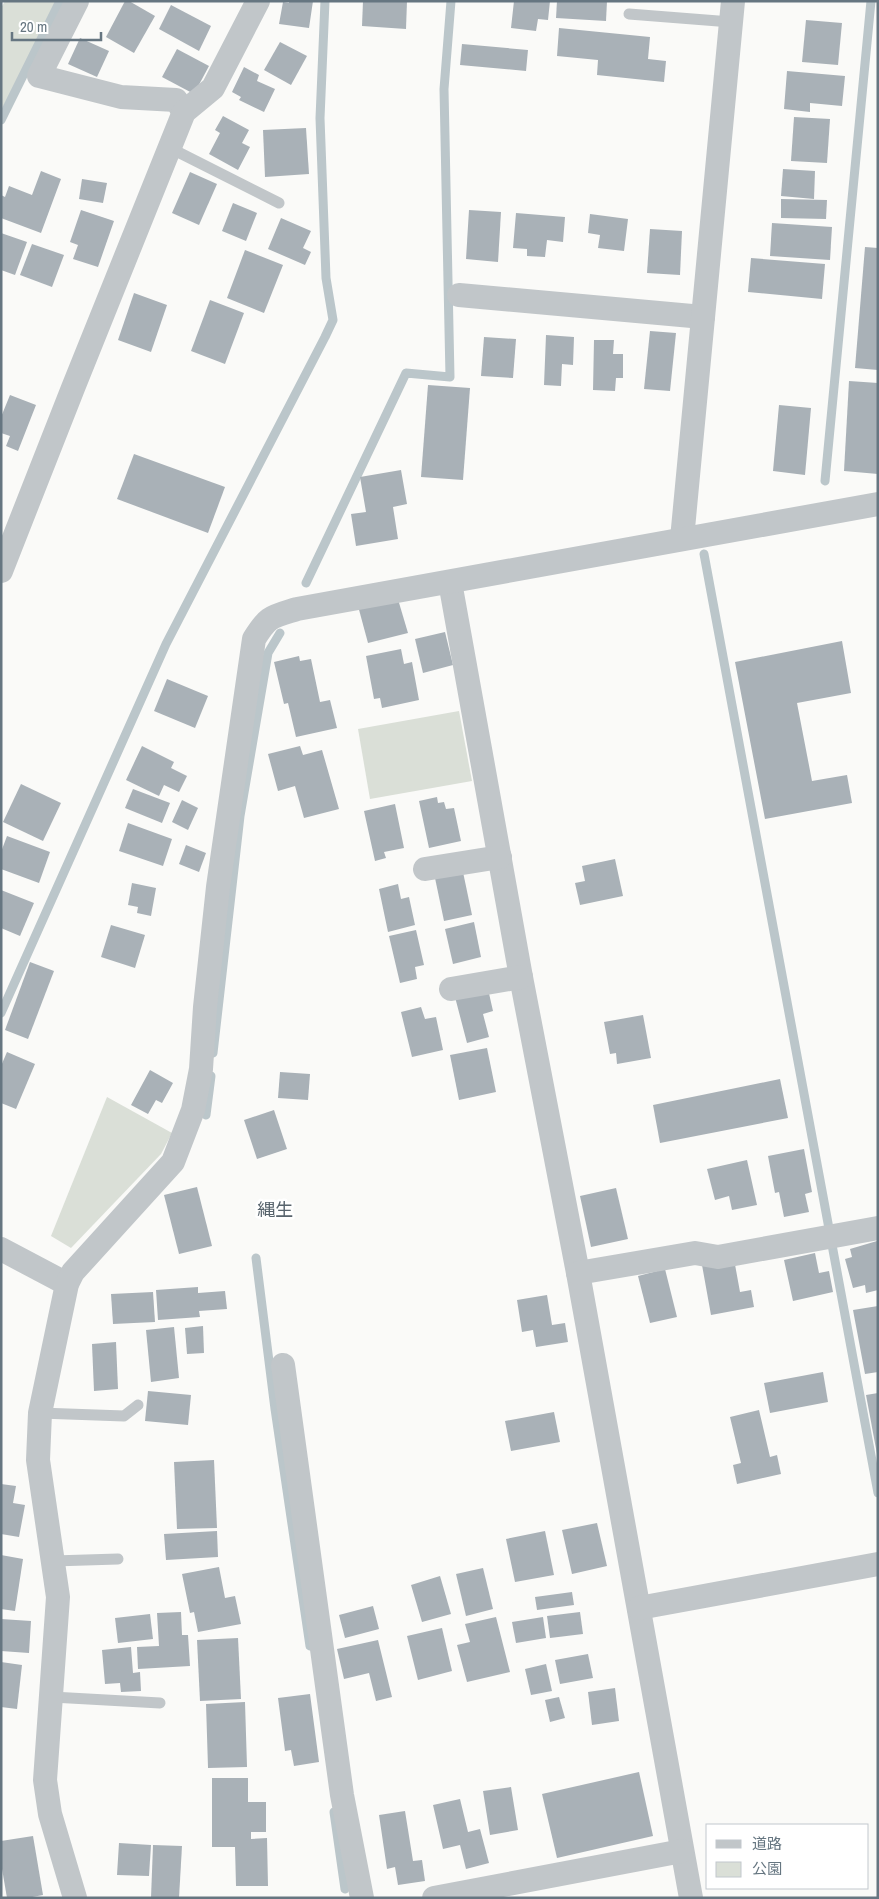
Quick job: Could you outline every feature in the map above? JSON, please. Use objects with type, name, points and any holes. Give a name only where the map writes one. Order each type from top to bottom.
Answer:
[{"type":"street","points":[[77,1],[40,76],[120,97],[176,100],[184,112]]},
{"type":"street","points":[[1,570],[184,112],[213,88],[258,1]]},
{"type":"street","points":[[682,539],[732,12]]},
{"type":"street","points":[[460,295],[703,317]]},
{"type":"street","points":[[75,1898],[50,1814],[45,1780],[58,1597],[38,1460],[40,1413],[68,1284],[73,1272],[173,1162],[193,1110],[201,1069],[205,1006],[218,887],[254,639],[264,622],[276,615],[297,609],[878,504]]},
{"type":"street","points":[[450,582],[691,1898]]},
{"type":"street","points":[[425,869],[500,857]]},
{"type":"street","points":[[451,989],[521,976]]},
{"type":"street","points":[[578,1273],[695,1253],[718,1257],[878,1228]]},
{"type":"street","points":[[1,1249],[68,1284]]},
{"type":"street","points":[[283,1365],[342,1795],[362,1898]]},
{"type":"street","points":[[639,1608],[878,1564]]},
{"type":"street","points":[[434,1898],[682,1851]]},
{"type":"lane","points":[[629,14],[732,12]]},
{"type":"lane","points":[[170,148],[279,202]]},
{"type":"lane","points":[[40,1413],[124,1416],[138,1405]]},
{"type":"lane","points":[[53,1561],[118,1559]]},
{"type":"lane","points":[[52,1697],[160,1703]]},
{"type":"green space","points":[[5,1],[57,1],[24,70],[1,110],[1,8]]},
{"type":"green space","points":[[459,711],[472,781],[370,799],[358,729]]},
{"type":"green space","points":[[107,1097],[172,1133],[161,1154],[71,1248],[51,1236]]},
{"type":"building","points":[[125,1],[129,1],[155,16],[134,53],[106,37]]},
{"type":"building","points":[[289,1],[313,1],[309,28],[279,24],[283,2],[289,3]]},
{"type":"building","points":[[363,1],[407,1],[406,29],[362,26]]},
{"type":"building","points":[[514,1],[550,1],[548,20],[538,19],[536,31],[511,28]]},
{"type":"building","points":[[557,1],[607,1],[606,21],[556,18]]},
{"type":"building","points":[[171,5],[211,26],[199,51],[159,29]]},
{"type":"building","points":[[806,20],[842,23],[838,65],[802,62]]},
{"type":"building","points":[[559,28],[650,37],[648,59],[666,61],[664,82],[597,75],[598,60],[557,56]]},
{"type":"building","points":[[80,38],[109,51],[97,77],[68,64]]},
{"type":"building","points":[[280,42],[307,56],[291,85],[264,70]]},
{"type":"building","points":[[462,44],[528,50],[526,71],[460,65]]},
{"type":"building","points":[[177,49],[209,66],[194,94],[162,77]]},
{"type":"building","points":[[244,67],[259,75],[257,81],[275,89],[264,112],[239,100],[241,97],[232,92]]},
{"type":"building","points":[[787,71],[845,76],[842,106],[810,103],[810,112],[784,109]]},
{"type":"building","points":[[223,116],[249,130],[242,143],[250,147],[238,170],[209,154],[220,133],[215,130]]},
{"type":"building","points":[[794,117],[830,119],[827,163],[791,161]]},
{"type":"building","points":[[306,128],[309,174],[265,177],[263,130]]},
{"type":"building","points":[[783,169],[815,171],[814,199],[781,196]]},
{"type":"building","points":[[41,171],[61,179],[41,233],[1,218],[1,195],[5,197],[9,186],[32,195]]},
{"type":"building","points":[[190,172],[217,184],[199,225],[172,213]]},
{"type":"building","points":[[82,179],[107,183],[103,203],[79,199]]},
{"type":"building","points":[[781,199],[827,200],[826,219],[781,218]]},
{"type":"building","points":[[233,203],[257,213],[246,241],[222,231]]},
{"type":"building","points":[[81,210],[114,221],[98,267],[73,259],[78,245],[70,242]]},
{"type":"building","points":[[469,210],[501,212],[498,262],[466,259]]},
{"type":"building","points":[[516,213],[565,217],[563,242],[547,240],[545,257],[527,256],[527,249],[513,248]]},
{"type":"building","points":[[590,214],[628,219],[624,251],[598,248],[600,235],[588,233]]},
{"type":"building","points":[[281,218],[311,231],[303,248],[311,252],[305,265],[268,249]]},
{"type":"building","points":[[772,223],[832,227],[830,260],[770,256]]},
{"type":"building","points":[[650,229],[682,231],[680,275],[647,273]]},
{"type":"building","points":[[1,233],[27,242],[15,275],[1,270]]},
{"type":"building","points":[[32,244],[64,255],[52,287],[20,275]]},
{"type":"building","points":[[865,247],[878,248],[878,370],[855,368]]},
{"type":"building","points":[[245,250],[283,265],[264,313],[227,298]]},
{"type":"building","points":[[751,258],[825,264],[822,299],[748,292]]},
{"type":"building","points":[[134,293],[167,305],[151,352],[118,340]]},
{"type":"building","points":[[210,300],[244,313],[225,364],[191,351]]},
{"type":"building","points":[[650,331],[676,333],[670,391],[644,389]]},
{"type":"building","points":[[546,335],[574,337],[573,365],[562,364],[561,386],[544,385]]},
{"type":"building","points":[[484,337],[516,339],[513,378],[481,376]]},
{"type":"building","points":[[594,340],[614,340],[613,354],[623,354],[623,378],[616,378],[615,391],[593,390]]},
{"type":"building","points":[[849,381],[878,383],[878,474],[844,471]]},
{"type":"building","points":[[428,385],[470,388],[463,480],[421,477]]},
{"type":"building","points":[[10,395],[36,405],[18,451],[6,446],[10,436],[1,433],[1,417]]},
{"type":"building","points":[[779,405],[811,408],[805,475],[773,471]]},
{"type":"building","points":[[134,454],[225,487],[208,533],[117,499]]},
{"type":"building","points":[[401,470],[407,504],[393,507],[398,539],[356,546],[351,514],[366,512],[360,477]]},
{"type":"building","points":[[397,596],[408,633],[368,643],[358,606]]},
{"type":"building","points":[[445,632],[453,665],[423,673],[415,639]]},
{"type":"building","points":[[842,641],[851,693],[797,703],[812,781],[847,775],[852,803],[765,819],[735,662]]},
{"type":"building","points":[[401,649],[404,664],[412,662],[419,700],[382,708],[380,698],[374,699],[366,656]]},
{"type":"building","points":[[299,656],[300,661],[311,659],[320,702],[330,700],[337,728],[296,737],[288,703],[284,704],[274,662]]},
{"type":"building","points":[[167,679],[208,696],[195,728],[154,711]]},
{"type":"building","points":[[142,746],[174,762],[171,768],[187,776],[179,792],[164,785],[159,796],[126,780]]},
{"type":"building","points":[[300,746],[303,755],[322,750],[339,809],[304,818],[295,786],[278,791],[268,754]]},
{"type":"building","points":[[21,784],[61,803],[43,841],[3,822]]},
{"type":"building","points":[[133,789],[170,803],[162,823],[125,808]]},
{"type":"building","points":[[437,797],[438,803],[444,802],[446,809],[454,808],[461,841],[429,848],[419,801]]},
{"type":"building","points":[[182,800],[198,808],[188,830],[172,822]]},
{"type":"building","points":[[395,804],[404,848],[384,852],[386,858],[375,861],[364,811]]},
{"type":"building","points":[[128,823],[172,839],[163,866],[119,851]]},
{"type":"building","points":[[7,836],[50,852],[39,883],[1,869],[1,852]]},
{"type":"building","points":[[186,845],[206,853],[199,872],[179,864]]},
{"type":"building","points":[[615,859],[623,896],[580,905],[575,883],[585,881],[582,866]]},
{"type":"building","points":[[463,872],[472,915],[444,921],[435,878]]},
{"type":"building","points":[[132,883],[156,888],[151,916],[137,913],[138,907],[128,905]]},
{"type":"building","points":[[398,884],[401,899],[409,897],[415,925],[388,932],[379,889]]},
{"type":"building","points":[[1,890],[34,903],[20,936],[1,928]]},
{"type":"building","points":[[474,922],[481,957],[453,964],[445,929]]},
{"type":"building","points":[[111,925],[145,935],[135,968],[101,957]]},
{"type":"building","points":[[416,930],[424,965],[415,967],[417,979],[400,983],[389,936]]},
{"type":"building","points":[[30,962],[54,971],[28,1039],[5,1030]]},
{"type":"building","points":[[488,989],[493,1011],[483,1014],[489,1037],[467,1043],[455,997]]},
{"type":"building","points":[[421,1007],[425,1019],[436,1017],[443,1050],[412,1057],[401,1012]]},
{"type":"building","points":[[643,1015],[651,1058],[617,1064],[616,1053],[610,1054],[604,1022]]},
{"type":"building","points":[[487,1048],[496,1092],[459,1100],[450,1055]]},
{"type":"building","points":[[7,1052],[35,1064],[16,1109],[1,1103],[1,1066]]},
{"type":"building","points":[[150,1070],[173,1083],[162,1103],[156,1100],[148,1114],[131,1105]]},
{"type":"building","points":[[280,1072],[310,1074],[308,1100],[278,1098]]},
{"type":"building","points":[[780,1079],[788,1118],[660,1143],[653,1105]]},
{"type":"building","points":[[274,1110],[287,1149],[257,1159],[244,1120]]},
{"type":"building","points":[[804,1149],[812,1192],[805,1194],[809,1212],[784,1217],[779,1192],[775,1193],[768,1156]]},
{"type":"building","points":[[747,1160],[757,1205],[732,1210],[729,1196],[715,1200],[707,1169]]},
{"type":"building","points":[[197,1187],[212,1246],[179,1254],[164,1195]]},
{"type":"building","points":[[616,1188],[628,1239],[591,1247],[580,1196]]},
{"type":"building","points":[[877,1241],[878,1290],[866,1293],[865,1285],[853,1288],[845,1259],[852,1257],[850,1249]]},
{"type":"building","points":[[815,1253],[819,1273],[829,1271],[833,1292],[793,1301],[784,1260]]},
{"type":"building","points":[[734,1259],[740,1292],[751,1290],[754,1307],[711,1315],[702,1265]]},
{"type":"building","points":[[665,1269],[677,1317],[650,1323],[638,1276]]},
{"type":"building","points":[[198,1287],[198,1293],[225,1291],[227,1309],[199,1311],[200,1317],[158,1320],[156,1290]]},
{"type":"building","points":[[153,1292],[155,1322],[113,1324],[111,1294]]},
{"type":"building","points":[[547,1295],[552,1325],[565,1323],[568,1342],[536,1347],[533,1330],[522,1332],[517,1300]]},
{"type":"building","points":[[878,1306],[878,1372],[865,1374],[853,1310]]},
{"type":"building","points":[[203,1326],[204,1353],[187,1354],[185,1328]]},
{"type":"building","points":[[174,1327],[179,1378],[151,1382],[146,1330]]},
{"type":"building","points":[[116,1342],[118,1389],[94,1391],[92,1344]]},
{"type":"building","points":[[823,1372],[828,1402],[770,1413],[764,1383]]},
{"type":"building","points":[[148,1391],[191,1395],[188,1425],[145,1421]]},
{"type":"building","points":[[878,1393],[878,1454],[877,1454],[866,1395]]},
{"type":"building","points":[[759,1410],[770,1457],[777,1455],[781,1474],[737,1484],[733,1465],[741,1463],[730,1417]]},
{"type":"building","points":[[554,1412],[560,1442],[511,1451],[505,1421]]},
{"type":"building","points":[[214,1460],[217,1528],[177,1529],[174,1462]]},
{"type":"building","points":[[1,1484],[16,1486],[13,1503],[25,1505],[19,1537],[1,1534]]},
{"type":"building","points":[[597,1523],[607,1566],[572,1574],[562,1530]]},
{"type":"building","points":[[217,1531],[218,1557],[166,1560],[164,1534]]},
{"type":"building","points":[[545,1531],[554,1575],[515,1582],[506,1539]]},
{"type":"building","points":[[1,1555],[23,1559],[15,1611],[1,1609]]},
{"type":"building","points":[[219,1567],[225,1598],[235,1596],[241,1624],[198,1632],[194,1612],[190,1613],[182,1574]]},
{"type":"building","points":[[483,1568],[493,1609],[466,1616],[456,1574]]},
{"type":"building","points":[[440,1576],[451,1614],[422,1622],[411,1585]]},
{"type":"building","points":[[572,1592],[574,1605],[537,1610],[535,1597]]},
{"type":"building","points":[[373,1606],[379,1629],[345,1638],[339,1615]]},
{"type":"building","points":[[181,1612],[182,1635],[188,1635],[190,1666],[138,1669],[137,1647],[159,1646],[157,1613]]},
{"type":"building","points":[[580,1612],[583,1634],[550,1638],[547,1616]]},
{"type":"building","points":[[150,1614],[153,1639],[118,1643],[115,1618]]},
{"type":"building","points":[[496,1617],[510,1672],[467,1682],[457,1645],[470,1642],[465,1624]]},
{"type":"building","points":[[543,1617],[546,1638],[516,1643],[512,1622]]},
{"type":"building","points":[[1,1619],[31,1621],[29,1653],[1,1651]]},
{"type":"building","points":[[442,1628],[452,1671],[418,1680],[407,1636]]},
{"type":"building","points":[[238,1638],[241,1699],[200,1701],[197,1640]]},
{"type":"building","points":[[378,1640],[392,1697],[376,1701],[369,1673],[344,1679],[337,1649]]},
{"type":"building","points":[[131,1647],[133,1673],[140,1672],[141,1691],[121,1692],[120,1683],[105,1684],[102,1650]]},
{"type":"building","points":[[588,1654],[593,1678],[560,1684],[555,1660]]},
{"type":"building","points":[[1,1662],[22,1665],[17,1709],[1,1707]]},
{"type":"building","points":[[546,1664],[552,1691],[531,1695],[525,1669]]},
{"type":"building","points":[[615,1688],[619,1721],[592,1725],[588,1692]]},
{"type":"building","points":[[310,1694],[319,1762],[294,1766],[291,1750],[285,1751],[278,1698]]},
{"type":"building","points":[[559,1697],[565,1718],[550,1722],[545,1700]]},
{"type":"building","points":[[245,1702],[247,1767],[208,1768],[206,1704]]},
{"type":"building","points":[[639,1772],[653,1836],[557,1858],[542,1794]]},
{"type":"building","points":[[212,1778],[248,1778],[248,1802],[266,1802],[266,1832],[251,1832],[251,1839],[267,1838],[268,1886],[236,1886],[235,1847],[212,1847]]},
{"type":"building","points":[[511,1787],[518,1830],[490,1835],[483,1791]]},
{"type":"building","points":[[460,1799],[468,1832],[480,1829],[489,1863],[466,1869],[460,1845],[443,1849],[433,1805]]},
{"type":"building","points":[[405,1811],[413,1861],[422,1860],[425,1881],[398,1885],[395,1867],[387,1869],[379,1815]]},
{"type":"building","points":[[33,1836],[43,1895],[27,1898],[7,1898],[1,1863],[1,1841]]},
{"type":"building","points":[[119,1843],[151,1845],[149,1876],[117,1875]]},
{"type":"building","points":[[153,1845],[182,1846],[179,1898],[151,1898]]},
{"type":"waterway","points":[[1,120],[60,1]]},
{"type":"waterway","points":[[1,1013],[166,644],[333,320],[326,278],[320,118],[325,1]]},
{"type":"waterway","points":[[306,583],[406,373],[450,377],[444,89],[451,1]]},
{"type":"waterway","points":[[825,481],[871,1]]},
{"type":"waterway","points":[[704,554],[878,1493]]},
{"type":"waterway","points":[[213,1053],[240,816],[268,653],[280,633]]},
{"type":"waterway","points":[[206,1115],[211,1076]]},
{"type":"waterway","points":[[256,1258],[275,1409],[310,1646]]},
{"type":"waterway","points":[[334,1812],[345,1889]]},
{"type":"district","name":"縄生","points":[[275,1209]]}]
